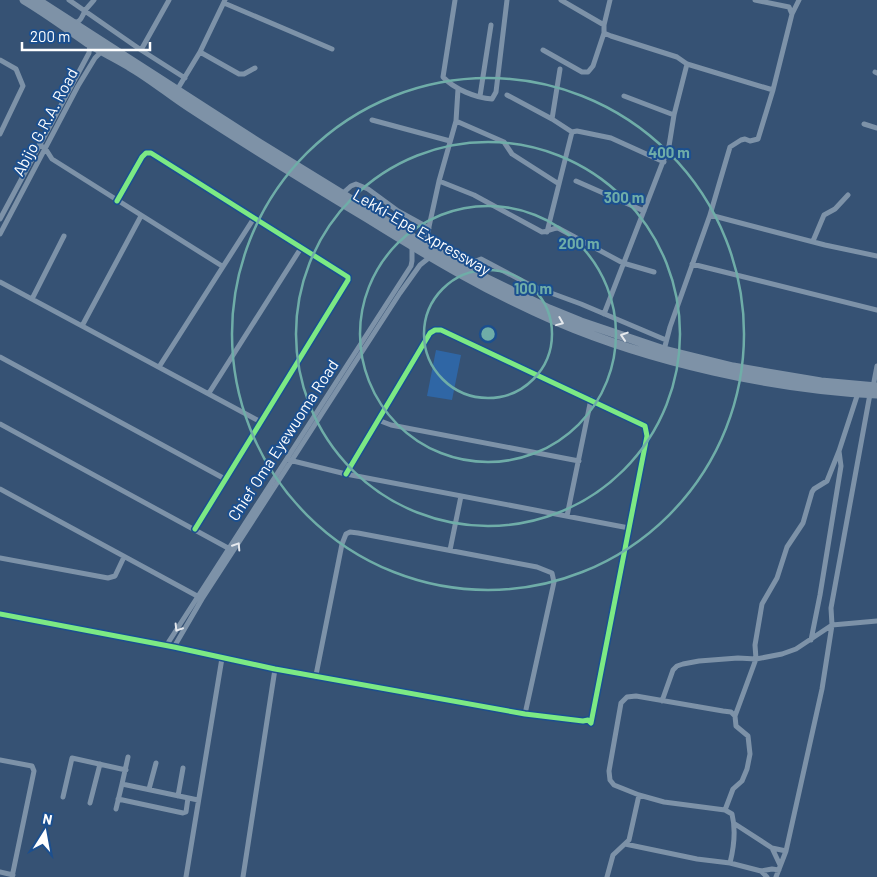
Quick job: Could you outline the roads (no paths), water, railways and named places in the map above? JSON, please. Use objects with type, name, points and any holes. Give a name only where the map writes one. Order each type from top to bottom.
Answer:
[{"type":"highway","name":"Lekki-Epe Expressway","points":[[24,0],[190,107],[471,271],[549,309],[664,350],[733,368],[874,390]]},
{"type":"highway","name":"Lekki-Epe Expressway","points":[[37,0],[177,90],[412,246],[501,295],[555,321],[630,347],[734,375],[788,385],[858,393],[874,390]]},
{"type":"street","points":[[69,0],[141,50],[186,78]]},
{"type":"street","points":[[72,22],[81,20],[85,10],[94,0]]},
{"type":"street","points":[[141,50],[169,0]]},
{"type":"street","points":[[454,0],[443,77],[458,89],[492,99],[496,92],[507,0]]},
{"type":"street","points":[[561,0],[604,25]]},
{"type":"street","points":[[543,50],[582,72],[588,72],[593,66],[604,33],[610,0]]},
{"type":"street","points":[[755,0],[789,7],[792,14]]},
{"type":"street","points":[[664,350],[710,215],[730,147],[741,140],[750,141],[758,138],[773,90],[792,14],[799,0]]},
{"type":"street","points":[[177,90],[186,78],[225,1],[332,49]]},
{"type":"street","points":[[480,96],[491,25]]},
{"type":"street","points":[[604,33],[656,52],[677,57],[687,64],[773,90]]},
{"type":"street","name":"Abijo G.R.A. Road","points":[[1,215],[89,53],[90,44]]},
{"type":"street","name":"Abijo G.R.A. Road","points":[[0,234],[78,86],[95,58],[102,51]]},
{"type":"street","points":[[200,52],[239,74],[244,74],[255,68]]},
{"type":"street","points":[[0,60],[16,69],[23,86],[1,130]]},
{"type":"street","points":[[604,314],[664,162],[687,64]]},
{"type":"street","points":[[552,119],[560,69]]},
{"type":"street","points":[[425,245],[439,181],[456,121],[458,89]]},
{"type":"street","points":[[507,95],[572,132],[577,131],[611,138],[664,162]]},
{"type":"street","points":[[624,96],[674,115]]},
{"type":"street","points":[[372,120],[450,141]]},
{"type":"street","points":[[456,121],[504,142],[512,154],[559,184]]},
{"type":"street","points":[[864,124],[877,128]]},
{"type":"street","points":[[547,232],[572,132]]},
{"type":"street","points":[[39,145],[45,148],[52,159],[222,266]]},
{"type":"street","points":[[117,200],[142,157],[146,153],[151,153],[344,274],[348,280],[195,529]]},
{"type":"street","points":[[33,156],[39,159],[52,159]]},
{"type":"street","points":[[439,181],[458,187],[481,198],[542,232],[558,228],[623,264],[654,272]]},
{"type":"street","points":[[576,181],[644,211]]},
{"type":"street","points":[[342,194],[356,184],[368,189],[398,211],[429,228]]},
{"type":"street","points":[[813,241],[824,215],[835,209],[848,195]]},
{"type":"street","points":[[0,203],[8,205]]},
{"type":"street","points":[[390,224],[398,211]]},
{"type":"street","points":[[710,215],[877,256]]},
{"type":"street","points":[[82,326],[141,216]]},
{"type":"street","points":[[158,367],[254,218]]},
{"type":"street","points":[[32,299],[64,236]]},
{"type":"street","name":"Chief Oma Eyewuoma Road","points":[[174,647],[228,548],[289,460],[411,266],[412,246]]},
{"type":"street","points":[[209,393],[301,248]]},
{"type":"street","name":"Chief Oma Eyewuoma Road","points":[[166,646],[200,598],[400,292],[420,265],[430,257]]},
{"type":"street","points":[[471,271],[476,261],[481,259],[532,286],[666,340]]},
{"type":"street","points":[[692,264],[877,310]]},
{"type":"street","points":[[0,282],[261,422]]},
{"type":"street","points":[[0,614],[174,647],[275,669],[525,714],[588,720],[591,723],[647,436],[645,426],[441,330],[434,330],[430,333],[346,474]]},
{"type":"street","points":[[641,342],[644,331]]},
{"type":"street","points":[[0,357],[225,479]]},
{"type":"street","points":[[776,877],[786,851],[822,690],[832,625],[831,608],[864,432],[874,390],[877,366]]},
{"type":"street","points":[[725,810],[733,790],[742,781],[750,754],[748,736],[736,726],[734,716],[756,659],[755,644],[762,603],[777,578],[787,546],[802,526],[812,492],[827,481],[858,393]]},
{"type":"street","points":[[567,516],[591,400]]},
{"type":"street","points":[[378,420],[391,425],[579,460]]},
{"type":"street","points":[[0,424],[228,548]]},
{"type":"street","points":[[811,640],[841,466],[839,451]]},
{"type":"street","points":[[289,460],[346,474],[629,528]]},
{"type":"street","points":[[0,489],[200,598]]},
{"type":"street","points":[[450,550],[461,496]]},
{"type":"street","points":[[316,675],[342,544],[346,534],[350,532],[358,533],[450,550],[537,567],[547,570],[554,577],[525,714]]},
{"type":"street","points":[[0,558],[108,578],[115,576],[124,557]]},
{"type":"street","points":[[662,700],[677,666],[699,661],[738,658],[756,659],[796,649],[832,625],[877,621]]},
{"type":"street","points":[[186,877],[222,658]]},
{"type":"street","points":[[243,877],[275,669]]},
{"type":"street","points":[[730,863],[735,824],[732,814],[725,810],[664,802],[638,795],[614,785],[610,780],[609,771],[621,703],[627,697],[636,696],[730,712],[734,716]]},
{"type":"street","points":[[116,809],[128,757]]},
{"type":"street","points":[[63,797],[72,758],[126,770]]},
{"type":"street","points":[[0,760],[32,766],[34,771],[13,876],[0,872]]},
{"type":"street","points":[[149,789],[156,763]]},
{"type":"street","points":[[90,804],[100,764]]},
{"type":"street","points":[[178,796],[183,768]]},
{"type":"street","points":[[122,784],[198,800]]},
{"type":"street","points":[[607,877],[613,855],[630,840],[638,795]]},
{"type":"street","points":[[118,799],[183,813],[186,812],[188,798]]},
{"type":"street","points":[[735,824],[772,848],[786,851]]},
{"type":"street","points":[[625,844],[671,854],[730,863],[761,871],[779,868]]},
{"type":"street","points":[[772,848],[779,868]]},
{"type":"street","points":[[761,871],[767,877]]}]
